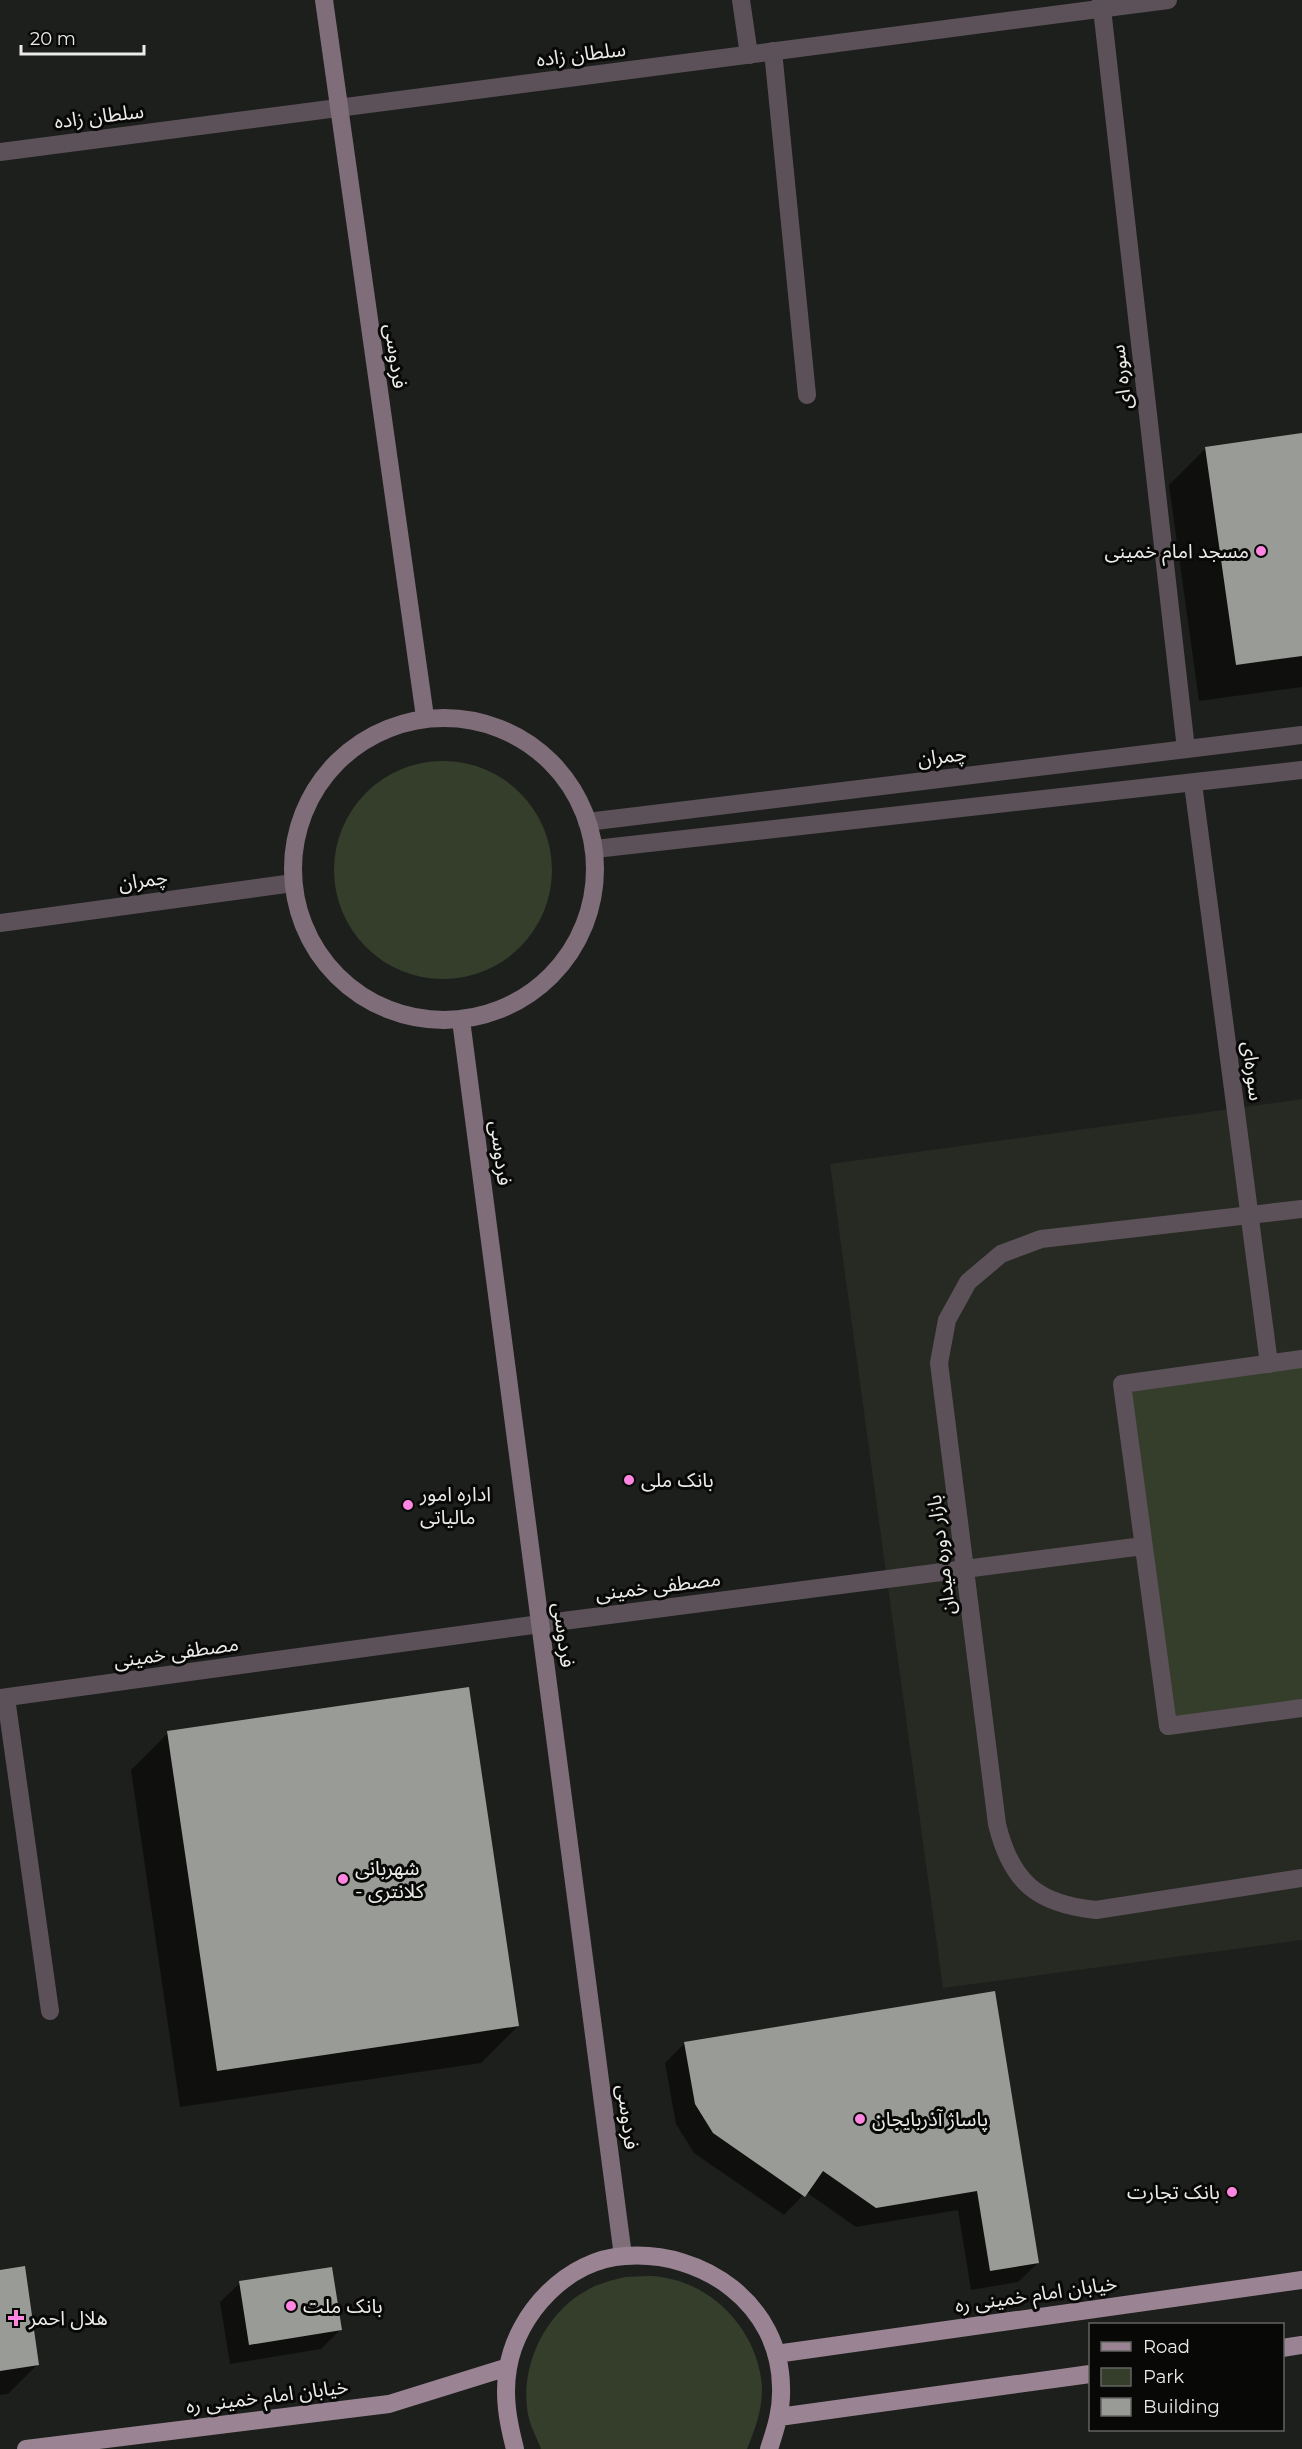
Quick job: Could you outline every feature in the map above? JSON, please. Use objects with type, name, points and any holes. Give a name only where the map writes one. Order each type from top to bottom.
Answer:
[{"type":"main road","name":"فردوسی","points":[[324,0],[425,717]]},
{"type":"main road","points":[[425,717],[472,719],[517,735],[554,764],[581,804],[587,822],[595,849],[594,897],[578,942],[549,980],[509,1007],[461,1020],[416,1019],[371,1003],[334,974],[307,934],[293,883],[295,841],[311,796],[340,758],[379,731],[425,717]]},
{"type":"main road","name":"فردوسی","points":[[461,1020],[623,2256]]},
{"type":"main road","points":[[514,2449],[506,2405],[508,2367],[522,2326],[549,2291],[584,2267],[623,2256],[665,2256],[702,2268],[735,2289],[760,2319],[776,2354],[782,2385],[779,2417],[769,2449]]},
{"type":"main road","name":"خیابان امام خمینی ره","points":[[776,2354],[1302,2280]]},
{"type":"main road","points":[[1284,2348],[1302,2345]]},
{"type":"main road","name":"خیابان امام خمینی ره","points":[[26,2449],[389,2404],[508,2367]]},
{"type":"main road","points":[[779,2417],[1089,2374]]},
{"type":"street","points":[[741,0],[749,55]]},
{"type":"street","name":"سلطان زاده","points":[[0,152],[749,55],[1101,4],[1168,0]]},
{"type":"street","name":"سوره ای","points":[[1101,4],[1186,749]]},
{"type":"street","points":[[773,51],[807,395]]},
{"type":"street","name":"چمران","points":[[587,822],[1302,735]]},
{"type":"street","points":[[595,849],[1193,784],[1302,770]]},
{"type":"street","name":"سوره‌ای","points":[[1193,784],[1269,1364]]},
{"type":"street","name":"چمران","points":[[0,923],[293,883]]},
{"type":"street","name":"بازار دوره میدان","points":[[1302,1209],[1041,1239],[1001,1254],[968,1282],[946,1320],[939,1363],[997,1824],[1004,1852],[1019,1877],[1041,1896],[1068,1907],[1096,1910],[1302,1878]]},
{"type":"street","points":[[1302,1359],[1122,1384],[1168,1726],[1302,1708]]},
{"type":"street","name":"مصطفی خمینی","points":[[3,1698],[540,1624],[1143,1546]]},
{"type":"street","points":[[3,1698],[50,2011]]},
{"type":"shaded area","points":[[1302,1099],[1302,1940],[943,1988],[830,1164]]},
{"type":"green space","points":[[432,761],[454,761],[475,765],[495,773],[512,785],[528,801],[540,818],[548,838],[552,870],[548,902],[540,922],[528,939],[512,955],[495,967],[475,975],[454,979],[432,979],[411,975],[391,967],[374,955],[358,939],[346,922],[338,902],[334,881],[334,859],[338,838],[346,818],[358,801],[374,785],[391,773],[411,765]]},
{"type":"green space","points":[[1302,1360],[1302,1708],[1168,1726],[1122,1384]]},
{"type":"green space","points":[[648,2276],[680,2281],[713,2299],[728,2311],[740,2326],[757,2360],[762,2387],[759,2415],[747,2449],[541,2449],[529,2418],[526,2396],[532,2359],[539,2342],[560,2311],[574,2299],[598,2285],[625,2277]]},
{"type":"building","name":"مسجد امام خمینی","points":[[1302,433],[1302,656],[1236,665],[1205,447]]},
{"type":"building","name":"شهربانی - کلانتری","points":[[469,1687],[519,2026],[217,2071],[167,1731]]},
{"type":"building","name":"پاساژ آذربایجان","points":[[995,1991],[1039,2263],[990,2271],[977,2191],[876,2208],[823,2171],[805,2197],[713,2133],[695,2104],[684,2042]]},
{"type":"building","name":"هلال احمر","points":[[25,2266],[39,2365],[0,2371],[0,2270]]},
{"type":"building","name":"بانک ملت","points":[[332,2267],[342,2330],[249,2345],[239,2281]]},
{"type":"place","name":"مسجد امام خمینی","points":[[1261,551]]},
{"type":"place","name":"بانک ملی","points":[[629,1480]]},
{"type":"place","name":"اداره امور مالیاتی","points":[[408,1505]]},
{"type":"place","name":"شهربانی - کلانتری","points":[[343,1879]]},
{"type":"place","name":"پاساژ آذربایجان","points":[[860,2119]]},
{"type":"place","name":"بانک تجارت","points":[[1232,2192]]},
{"type":"place","name":"بانک ملت","points":[[291,2306]]},
{"type":"place","name":"هلال احمر","points":[[16,2318]]}]
